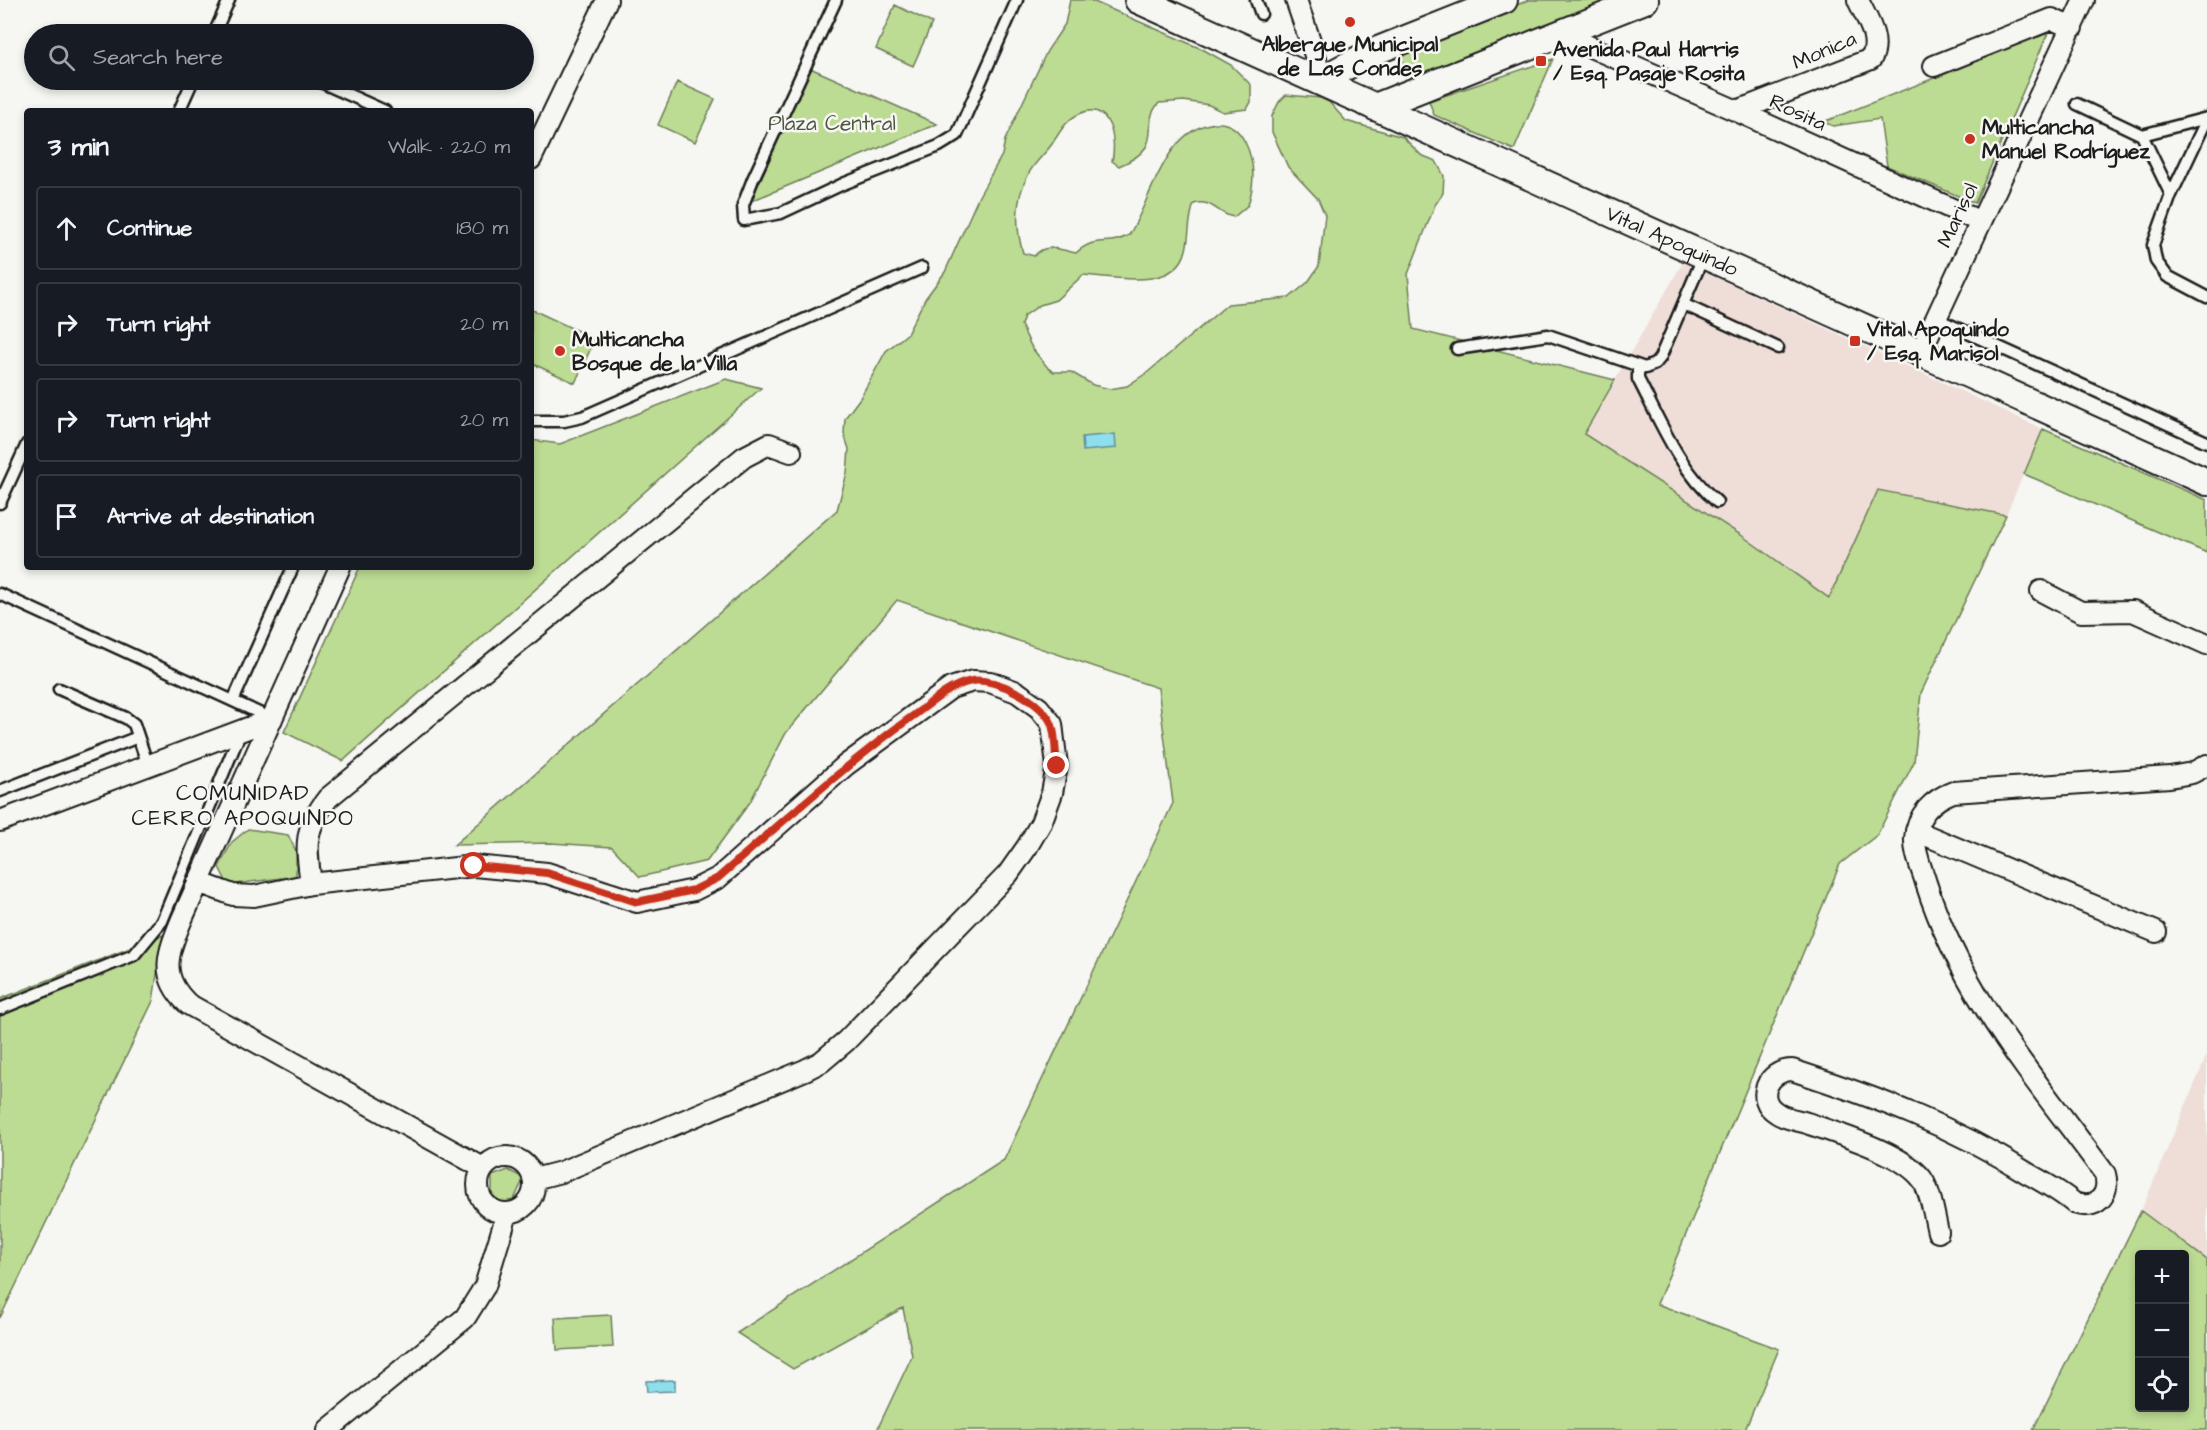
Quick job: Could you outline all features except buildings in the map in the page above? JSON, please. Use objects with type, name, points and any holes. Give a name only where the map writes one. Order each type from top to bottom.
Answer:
[{"type":"street","points":[[534,153],[608,0]]},
{"type":"street","name":"Vital Apoquindo","points":[[1138,0],[2207,482]]},
{"type":"street","points":[[1296,0],[1313,49],[1319,81],[1373,52],[1504,0]]},
{"type":"street","points":[[1376,107],[1645,0]]},
{"type":"street","name":"Monica","points":[[1737,111],[1871,59],[1876,50],[1875,41],[1858,0]]},
{"type":"street","name":"Marisol","points":[[1920,352],[2084,0]]},
{"type":"street","points":[[1934,66],[2052,19],[2072,28]]},
{"type":"street","name":"Rosita","points":[[1560,34],[1737,111],[1981,222]]},
{"type":"street","points":[[311,884],[306,842],[309,827],[328,798],[744,457],[769,444],[791,452]]},
{"type":"street","points":[[339,570],[176,934],[167,970],[170,983],[179,996],[199,1011],[483,1168]]},
{"type":"street","points":[[2041,591],[2081,612],[2133,611],[2207,644]]},
{"type":"street","points":[[198,882],[233,896],[254,896],[311,884],[474,866],[547,873],[637,902],[694,890],[718,878],[846,765],[951,688],[973,681],[990,682],[1017,692],[1039,708],[1052,724],[1057,766],[1052,793],[1041,823],[1008,874],[846,1041],[821,1062],[805,1070],[561,1172],[534,1179]]},
{"type":"street","points":[[0,821],[272,719]]},
{"type":"street","points":[[1938,1232],[1923,1180],[1902,1161],[1828,1130],[1776,1113],[1768,1104],[1765,1092],[1769,1079],[1780,1070],[1792,1070],[1863,1093],[1923,1116],[1985,1146],[2080,1206],[2088,1206],[2101,1200],[2105,1194],[2107,1181],[2105,1174],[1987,1014],[1966,979],[1934,908],[1915,847],[1916,831],[1925,811],[1942,796],[1953,792],[2170,777],[2192,773],[2207,765]]},
{"type":"street","points":[[1916,831],[2156,932]]},
{"type":"street","points":[[499,1157],[509,1157],[525,1164],[534,1179],[534,1192],[530,1201],[517,1212],[507,1214],[487,1208],[481,1200],[478,1179],[483,1168],[499,1157]]},
{"type":"street","points":[[328,1430],[465,1318],[485,1286],[507,1214]]},
{"type":"lane","points":[[219,24],[229,0]]},
{"type":"lane","points":[[836,0],[753,179],[743,205],[744,220],[781,213],[843,184],[939,146],[957,135],[1017,0]]},
{"type":"lane","points":[[1256,0],[1261,14]]},
{"type":"lane","points":[[180,108],[188,90]]},
{"type":"lane","points":[[338,90],[377,108]]},
{"type":"lane","points":[[2077,104],[2142,135],[2171,195]]},
{"type":"lane","points":[[2142,135],[2207,118]]},
{"type":"lane","points":[[2207,118],[2171,195],[2154,238],[2156,261],[2167,276],[2207,297]]},
{"type":"lane","points":[[1457,349],[1548,335],[1586,346],[1638,367],[1655,364],[1660,358],[1704,255]]},
{"type":"lane","points":[[534,421],[564,421],[582,417],[922,268]]},
{"type":"lane","points":[[1683,304],[1778,348]]},
{"type":"lane","points":[[1935,318],[2207,442]]},
{"type":"lane","points":[[1638,367],[1638,379],[1684,468],[1697,484],[1717,502]]},
{"type":"lane","points":[[0,503],[24,451]]},
{"type":"lane","points":[[233,700],[293,570]]},
{"type":"lane","points":[[0,594],[272,719]]},
{"type":"lane","points":[[59,689],[126,718],[134,724],[148,766]]},
{"type":"lane","points":[[0,1009],[134,955],[162,921],[241,730]]},
{"type":"lane","points":[[0,791],[138,737]]},
{"type":"shaded area","points":[[1683,262],[2043,429],[2006,515],[1878,490],[1830,599],[1741,535],[1584,433]]},
{"type":"shaded area","points":[[2207,1055],[2207,1260],[2141,1211]]},
{"type":"green space","points":[[1070,0],[1090,0],[1204,50],[1231,65],[1251,85],[1251,102],[1247,109],[1223,112],[1209,105],[1184,101],[1159,103],[1153,111],[1148,143],[1134,158],[1119,166],[1112,161],[1112,133],[1104,117],[1098,112],[1090,111],[1074,117],[1034,165],[1024,183],[1018,212],[1023,253],[1034,256],[1049,248],[1076,253],[1090,244],[1114,241],[1129,235],[1172,151],[1198,128],[1221,123],[1237,130],[1248,150],[1253,181],[1248,205],[1234,217],[1206,203],[1194,204],[1186,250],[1180,263],[1170,272],[1142,279],[1083,275],[1056,300],[1040,305],[1024,316],[1021,325],[1032,348],[1054,372],[1071,372],[1093,385],[1110,389],[1127,386],[1148,372],[1228,304],[1289,298],[1308,282],[1319,266],[1325,215],[1318,199],[1288,167],[1272,132],[1272,116],[1279,102],[1286,95],[1321,98],[1329,102],[1346,121],[1403,137],[1421,155],[1436,161],[1444,176],[1443,193],[1435,205],[1408,274],[1413,329],[1615,380],[1584,434],[1741,535],[1829,598],[1878,490],[2006,515],[1921,693],[1914,762],[1877,835],[1840,864],[1657,1304],[1779,1349],[1745,1430],[877,1430],[912,1356],[903,1308],[793,1369],[737,1333],[1004,1160],[1173,803],[1158,688],[897,600],[786,733],[750,802],[707,861],[640,877],[612,847],[551,843],[454,845],[837,510],[847,473],[849,449],[844,434],[845,418],[860,398],[886,351],[907,334],[925,299],[945,272],[979,196],[1002,155],[1005,140],[1047,51],[1065,24]]},
{"type":"green space","points":[[1529,0],[1617,0],[1412,81],[1399,53]]},
{"type":"green space","points":[[895,5],[932,23],[913,66],[876,49]]},
{"type":"green space","points":[[2048,33],[1975,203],[1887,166],[1880,119],[1833,126],[1823,122]]},
{"type":"green space","points":[[1553,59],[1514,150],[1434,115],[1429,101]]},
{"type":"green space","name":"Plaza Central","points":[[810,68],[937,124],[751,201]]},
{"type":"green space","points":[[677,82],[715,99],[695,142],[658,125]]},
{"type":"green space","name":"Multicancha Bosque de la Villa","points":[[534,310],[595,339],[575,383],[534,364]]},
{"type":"green space","points":[[726,379],[761,388],[343,761],[284,732],[359,570],[534,570],[534,440],[560,444]]},
{"type":"green space","points":[[2043,429],[2207,500],[2207,553],[2024,474]]},
{"type":"green space","points":[[248,829],[288,835],[296,851],[296,876],[228,885],[219,867],[232,842]]},
{"type":"green space","points":[[163,935],[153,1001],[0,1318],[0,999]]},
{"type":"green space","points":[[508,1170],[524,1178],[509,1210],[492,1202],[492,1176]]},
{"type":"green space","points":[[2141,1211],[2207,1260],[2207,1430],[2033,1430]]},
{"type":"green space","points":[[611,1315],[613,1347],[557,1350],[555,1318]]},
{"type":"water","points":[[1115,434],[1116,448],[1083,451],[1082,437]]},
{"type":"water","points":[[675,1380],[675,1391],[647,1392],[646,1381]]},
{"type":"place","name":"Albergue Municipal de Las Condes","points":[[1350,22]]},
{"type":"place","name":"Avenida Paul Harris / Esq. Pasaje Rosita","points":[[1541,61]]},
{"type":"place","name":"Multicancha Manuel Rodríguez","points":[[1970,139]]},
{"type":"place","name":"Vital Apoquindo / Esq. Marisol","points":[[1855,341]]},
{"type":"place","name":"Multicancha Bosque de la Villa","points":[[560,351]]},
{"type":"district","name":"COMUNIDAD CERRO APOQUINDO","points":[[243,804]]},
{"type":"route","points":[[474,866],[515,868],[547,873],[637,902],[694,890],[718,878],[846,765],[951,688],[973,681],[990,682],[1017,692],[1039,708],[1052,724],[1057,766]]}]
